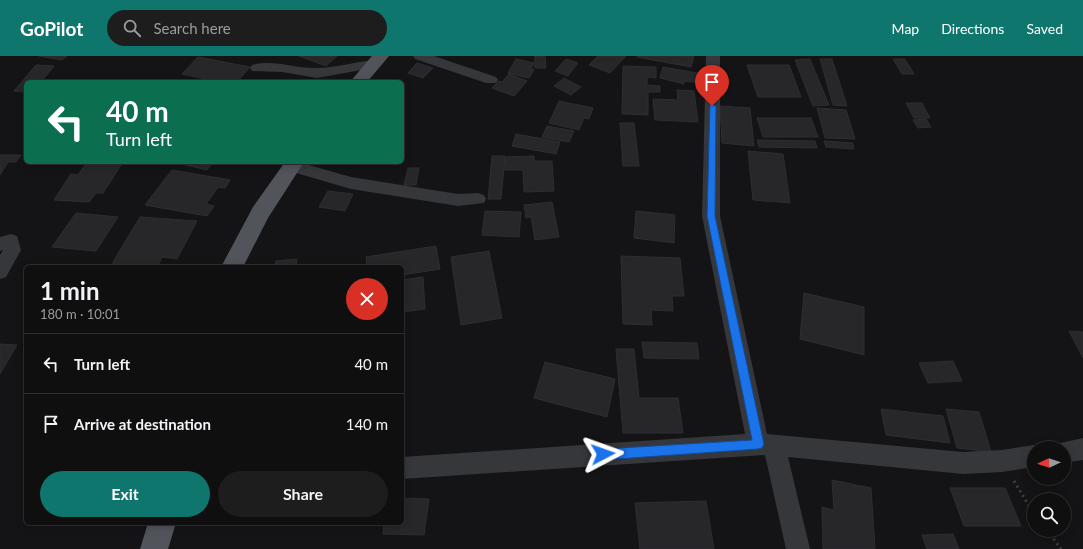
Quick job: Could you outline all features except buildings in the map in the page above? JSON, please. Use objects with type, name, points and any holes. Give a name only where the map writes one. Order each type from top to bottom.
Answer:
[{"type":"main road","points":[[360,80],[377,60]]},
{"type":"main road","points":[[233,265],[256,218],[274,189],[294,164]]},
{"type":"main road","points":[[154,549],[161,525]]},
{"type":"street","points":[[420,56],[491,80]]},
{"type":"street","points":[[714,56],[711,216],[766,445],[798,549]]},
{"type":"street","points":[[257,68],[282,68],[322,73],[377,60]]},
{"type":"street","points":[[294,164],[351,183],[458,200],[478,199]]},
{"type":"street","points":[[0,244],[11,241],[12,250],[0,272]]},
{"type":"street","points":[[404,468],[766,445],[963,463],[1002,461],[1027,457]]},
{"type":"street","points":[[1071,451],[1083,449]]},
{"type":"path","points":[[1002,461],[1027,502]]},
{"type":"path","points":[[1052,537],[1061,549]]},
{"type":"route","points":[[603,454],[758,444],[711,216],[712,106]]}]
